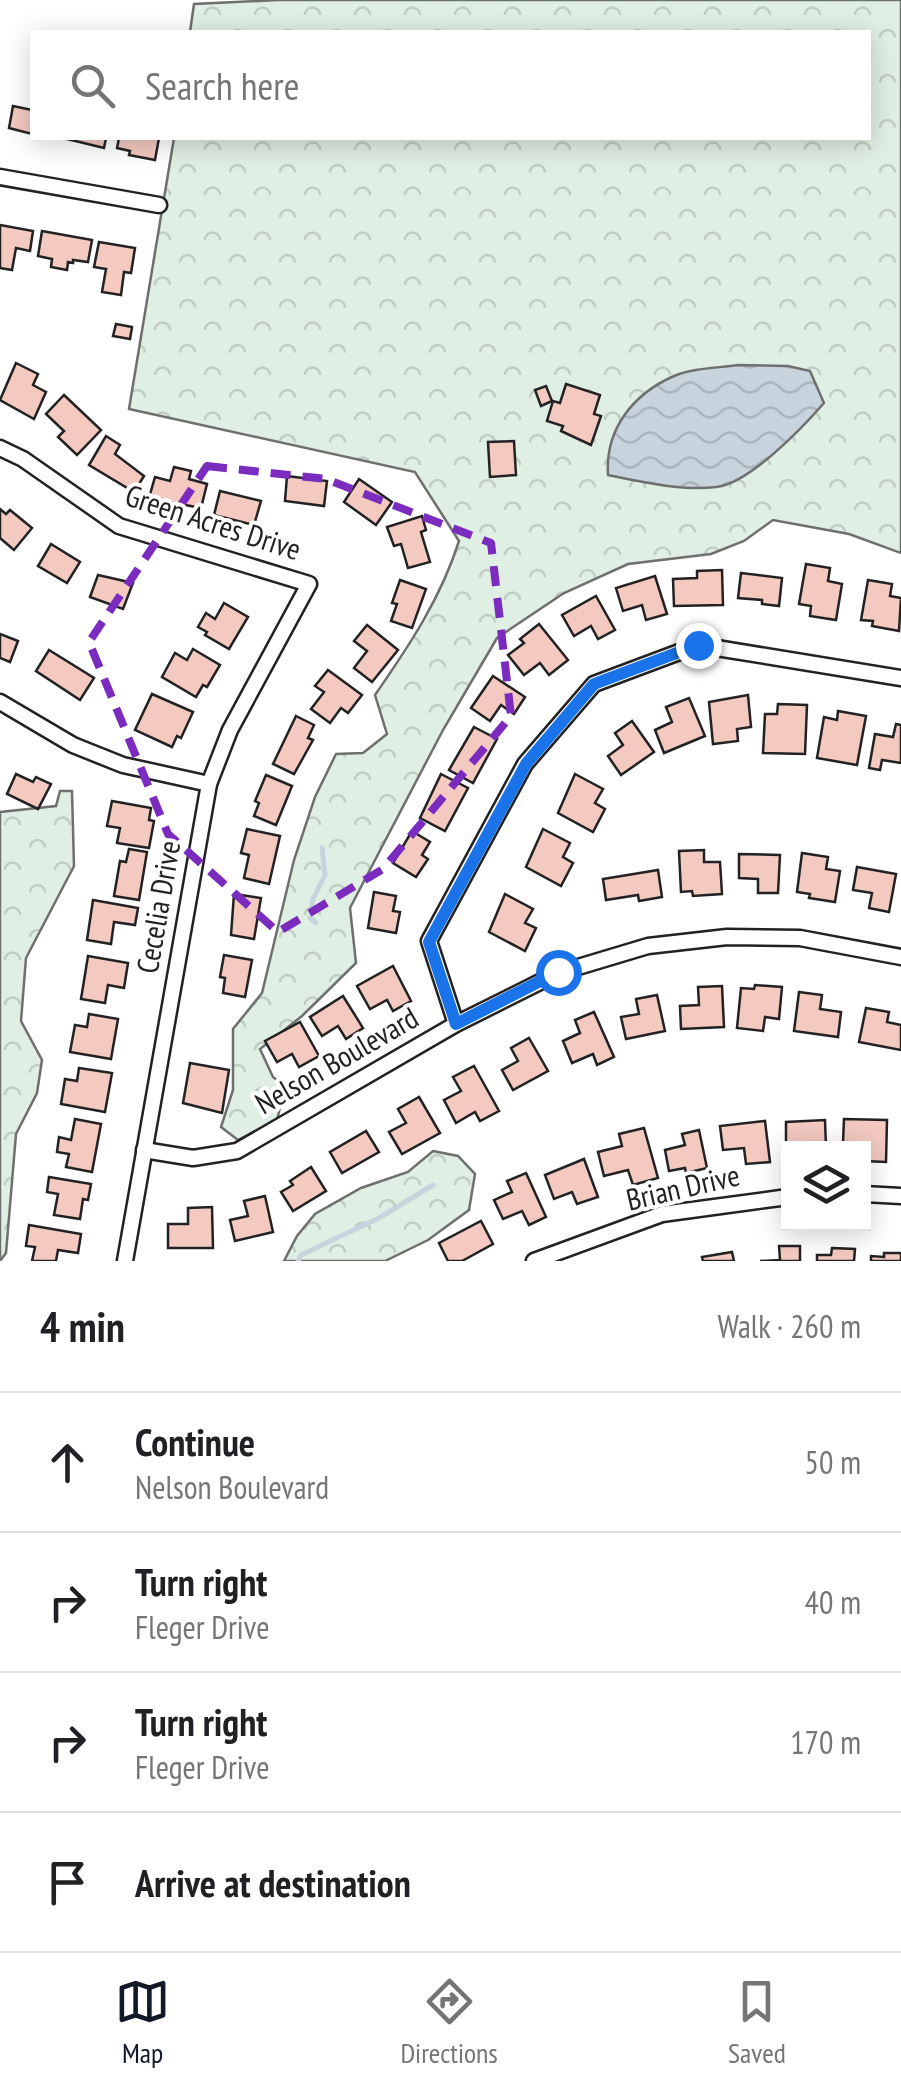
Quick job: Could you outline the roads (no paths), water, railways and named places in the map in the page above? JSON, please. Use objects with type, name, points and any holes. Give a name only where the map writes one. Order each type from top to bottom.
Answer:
[{"type":"street","points":[[0,177],[159,205]]},
{"type":"street","name":"Green Acres Drive","points":[[0,448],[23,459],[119,526],[309,584]]},
{"type":"street","name":"Cecelia Drive","points":[[125,1261],[209,784],[230,730],[309,584]]},
{"type":"street","points":[[456,1024],[429,942],[526,764],[594,684],[698,645],[901,678]]},
{"type":"street","points":[[0,702],[73,745],[123,765],[209,784]]},
{"type":"street","name":"Nelson Boulevard","points":[[144,1150],[193,1158],[237,1150],[456,1024],[558,972],[648,946],[726,937],[800,938],[901,956]]},
{"type":"street","points":[[871,1194],[901,1196]]},
{"type":"street","name":"Brian Drive","points":[[534,1261],[662,1214],[781,1198]]},
{"type":"water","points":[[738,365],[788,366],[810,371],[824,403],[774,453],[729,484],[689,488],[608,475],[611,443],[634,403],[681,373]]},
{"type":"waterway","points":[[316,923],[310,918],[313,899],[325,875],[322,848]]},
{"type":"waterway","points":[[298,1261],[301,1255],[379,1218],[433,1185]]}]
